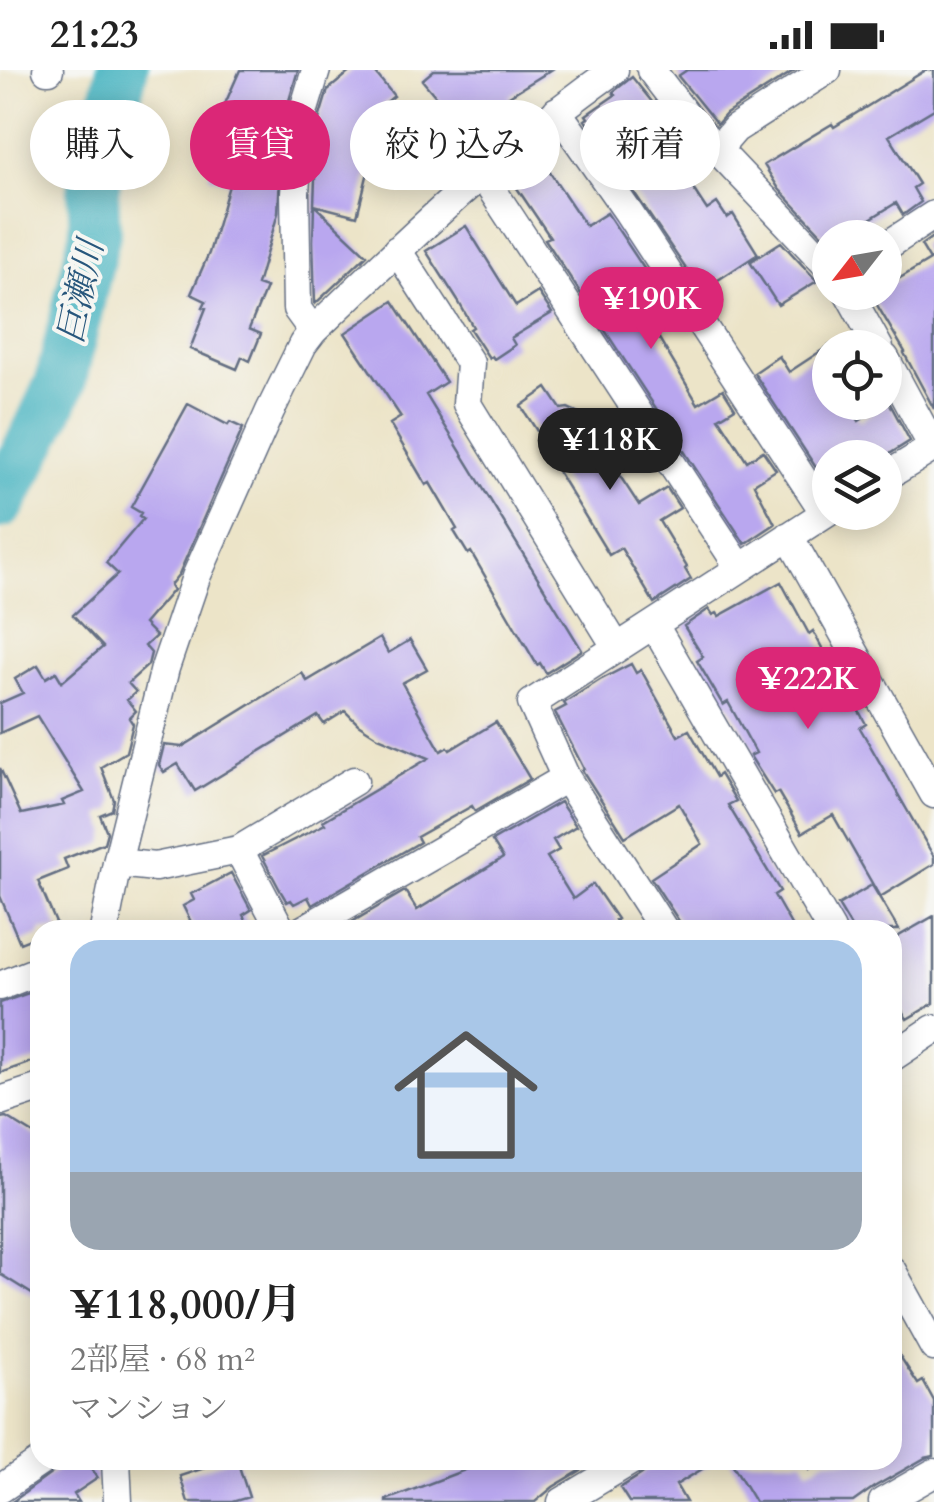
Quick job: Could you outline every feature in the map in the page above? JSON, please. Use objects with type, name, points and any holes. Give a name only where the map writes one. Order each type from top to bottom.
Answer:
[{"type":"street","points":[[313,330],[297,309],[295,193],[300,123],[316,70]]},
{"type":"street","points":[[651,70],[674,100]]},
{"type":"street","points":[[720,146],[735,129],[827,70]]},
{"type":"street","points":[[560,108],[597,75]]},
{"type":"street","points":[[560,115],[812,487]]},
{"type":"street","points":[[720,154],[812,249]]},
{"type":"street","points":[[106,920],[164,668],[196,577],[270,411],[313,330],[462,190]]},
{"type":"street","points":[[492,190],[740,568]]},
{"type":"street","points":[[902,237],[934,215]]},
{"type":"street","points":[[397,250],[470,363],[467,404],[617,648]]},
{"type":"street","points":[[902,389],[934,447],[902,466]]},
{"type":"street","points":[[649,920],[566,778],[532,702],[812,521]]},
{"type":"street","points":[[789,536],[934,794]]},
{"type":"street","points":[[654,626],[825,920]]},
{"type":"street","points":[[320,920],[566,778]]},
{"type":"street","points":[[117,863],[155,867],[239,850],[354,781]]},
{"type":"street","points":[[239,850],[277,920]]},
{"type":"street","points":[[0,986],[30,974]]},
{"type":"street","points":[[902,1045],[934,1029]]},
{"type":"street","points":[[0,1101],[30,1091]]},
{"type":"street","points":[[902,1304],[934,1347]]},
{"type":"street","points":[[0,1489],[30,1469]]},
{"type":"street","points":[[116,1470],[118,1502]]},
{"type":"street","points":[[562,1502],[615,1470]]},
{"type":"street","points":[[882,1502],[934,1473]]},
{"type":"building","points":[[240,70],[298,70],[289,100],[227,100]]},
{"type":"building","points":[[352,70],[373,70],[394,96],[389,100],[350,100],[350,190],[364,190],[357,216],[314,205],[315,190],[330,190],[330,100],[325,100],[328,90]]},
{"type":"building","points":[[434,70],[551,70],[509,96],[512,100],[439,100],[422,80]]},
{"type":"building","points":[[687,70],[795,70],[720,121],[720,100],[698,100],[678,76]]},
{"type":"building","points":[[926,70],[934,70],[934,109],[889,136],[919,184],[913,188],[921,202],[903,215],[896,203],[868,220],[812,220],[812,224],[779,189],[764,165],[832,124],[834,127]]},
{"type":"building","points":[[632,77],[650,100],[608,100],[615,95],[613,92]]},
{"type":"building","points":[[560,187],[586,226],[607,213],[649,276],[633,286],[698,404],[723,389],[735,408],[719,418],[747,461],[763,451],[776,470],[754,484],[775,524],[745,544],[545,239],[550,237],[518,190]]},
{"type":"building","points":[[228,190],[279,190],[278,213],[257,285],[266,288],[249,329],[261,334],[250,361],[242,357],[237,369],[190,349],[206,308],[206,301],[191,294],[209,253]]},
{"type":"building","points":[[632,190],[694,190],[707,210],[717,203],[727,218],[733,214],[758,254],[701,291]]},
{"type":"building","points":[[314,205],[367,255],[315,304],[313,241]]},
{"type":"building","points":[[466,226],[516,306],[538,292],[552,313],[511,338],[515,345],[494,359],[489,358],[470,329],[473,327],[426,251]]},
{"type":"building","points":[[934,236],[934,409],[904,353],[902,330],[892,330],[880,310],[902,310],[902,277],[930,260],[921,245]]},
{"type":"building","points":[[781,242],[812,276],[812,284],[778,305],[750,262]]},
{"type":"building","points":[[393,301],[446,382],[426,395],[582,650],[546,673],[540,663],[537,665],[471,552],[468,554],[430,483],[426,485],[390,424],[401,417],[345,333]]},
{"type":"building","points":[[779,356],[789,372],[812,357],[812,420],[899,420],[910,441],[902,446],[902,440],[812,440],[812,462],[754,373]]},
{"type":"building","points":[[547,388],[561,409],[583,415],[591,429],[617,412],[629,431],[609,444],[615,454],[608,458],[639,505],[667,488],[680,508],[659,521],[691,579],[654,603],[621,548],[609,555],[521,406]]},
{"type":"building","points":[[188,404],[228,425],[230,422],[243,428],[179,574],[170,585],[173,590],[144,624],[156,636],[145,646],[151,653],[148,665],[128,683],[136,692],[127,700],[136,711],[129,718],[133,724],[126,752],[101,767],[114,800],[112,810],[100,815],[107,832],[104,843],[64,859],[68,869],[38,881],[55,920],[30,920],[30,939],[20,943],[0,896],[0,768],[21,814],[64,805],[62,801],[84,792],[37,716],[0,733],[0,703],[23,693],[15,679],[38,665],[46,678],[56,672],[62,682],[103,647],[73,615],[118,574],[106,563],[143,519],[131,507]]},
{"type":"building","points":[[781,582],[809,634],[813,631],[850,695],[866,724],[860,728],[934,857],[934,864],[880,897],[833,815],[802,833],[778,792],[774,794],[750,756],[756,753],[728,702],[723,705],[697,661],[703,657],[684,626],[709,609],[719,616]]},
{"type":"building","points":[[380,638],[388,653],[410,640],[427,669],[402,683],[441,751],[448,747],[450,750],[496,722],[530,779],[475,811],[472,806],[417,837],[420,842],[312,905],[308,897],[294,904],[291,900],[287,902],[262,856],[325,824],[323,821],[429,758],[378,737],[345,711],[324,724],[318,716],[195,791],[178,764],[164,772],[159,765],[164,745],[182,747],[302,673],[307,681]]},
{"type":"building","points":[[631,664],[636,673],[641,670],[678,736],[689,730],[716,777],[720,774],[736,801],[728,805],[780,891],[774,895],[788,920],[678,920],[651,878],[702,844],[679,804],[625,837],[582,770],[555,712],[600,680]]},
{"type":"building","points":[[560,802],[576,826],[553,840],[559,850],[547,857],[573,899],[593,884],[617,919],[356,920],[405,891],[417,910],[503,858],[492,841]]},
{"type":"building","points":[[231,873],[251,910],[243,915],[246,920],[190,920],[183,906],[194,900],[191,894]]},
{"type":"building","points":[[872,885],[893,920],[847,920],[838,905]]},
{"type":"building","points":[[934,916],[934,1003],[907,1019],[902,1010],[902,934]]},
{"type":"building","points":[[30,992],[30,1062],[0,1073],[0,1003]]},
{"type":"building","points":[[6,1117],[30,1132],[30,1293],[0,1274],[0,1118]]},
{"type":"building","points":[[902,1359],[918,1384],[923,1381],[934,1401],[934,1456],[853,1502],[755,1502],[736,1470],[902,1470]]},
{"type":"building","points":[[56,1470],[93,1470],[98,1478],[74,1494],[79,1502],[12,1502]]},
{"type":"building","points":[[198,1470],[240,1470],[249,1497],[232,1502],[188,1502],[180,1476]]},
{"type":"building","points":[[465,1470],[581,1470],[535,1502],[386,1500]]},
{"type":"building","points":[[646,1470],[701,1470],[676,1485],[686,1502],[629,1502],[620,1488]]},
{"type":"waterway","name":"巨瀬川","points":[[0,503],[60,384],[95,233],[93,190],[122,70]]}]
